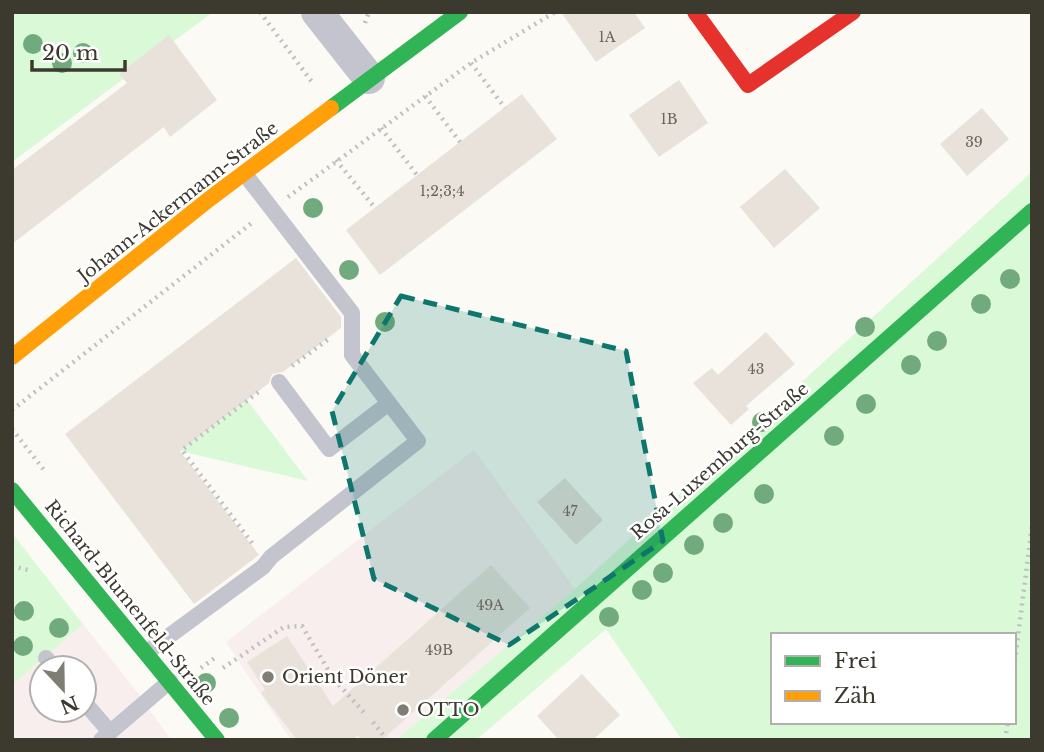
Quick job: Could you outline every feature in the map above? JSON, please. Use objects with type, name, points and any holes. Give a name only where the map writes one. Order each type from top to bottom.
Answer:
[{"type":"street","points":[[317,12],[369,78]]},
{"type":"street","name":"Johann-Ackermann-Straße","points":[[12,358],[244,173],[460,12]]},
{"type":"street","points":[[695,12],[748,85],[853,12]]},
{"type":"street","name":"Rosa-Luxemburg-Straße","points":[[433,740],[1032,211]]},
{"type":"street","name":"Richard-Blumenfeld-Straße","points":[[12,490],[217,740]]},
{"type":"lane","points":[[146,653],[262,567],[418,441],[352,355],[352,313],[244,173]]},
{"type":"lane","points":[[278,379],[329,449],[389,403]]},
{"type":"lane","points":[[106,736],[170,681]]},
{"type":"path","points":[[260,12],[332,107]]},
{"type":"path","points":[[12,410],[336,160],[471,63],[555,12]]},
{"type":"path","points":[[471,63],[505,108]]},
{"type":"path","points":[[425,96],[460,142]]},
{"type":"path","points":[[381,128],[417,175]]},
{"type":"path","points":[[336,160],[374,208]]},
{"type":"path","points":[[257,550],[182,450],[341,330]]},
{"type":"path","points":[[1016,652],[1032,526]]},
{"type":"path","points":[[223,668],[284,627],[302,626],[333,678],[368,716]]},
{"type":"path","points":[[373,722],[387,740]]},
{"type":"highlighted area","points":[[401,296],[626,351],[663,541],[509,645],[374,579],[332,411]]},
{"type":"shaded area","points":[[474,450],[575,589],[396,740],[291,740],[226,642]]},
{"type":"shaded area","points":[[83,624],[138,693],[171,740],[12,740],[12,685],[28,671],[28,724],[98,724],[98,654],[48,654]]},
{"type":"green space","points":[[12,12],[213,12],[12,162]]},
{"type":"green space","points":[[1032,172],[1032,740],[682,740],[606,629],[476,740],[396,740],[575,589]]},
{"type":"green space","points":[[247,400],[308,481],[180,451]]},
{"type":"green space","points":[[12,533],[83,624],[48,654],[28,654],[28,671],[12,685]]},
{"type":"building","points":[[561,12],[634,12],[645,28],[596,62]]},
{"type":"building","points":[[169,35],[217,100],[170,137],[164,127],[12,244],[12,170],[127,83],[119,74]]},
{"type":"building","points":[[679,80],[708,123],[659,157],[629,115]]},
{"type":"building","points":[[522,94],[557,139],[380,275],[346,230]]},
{"type":"building","points":[[982,108],[1009,139],[967,176],[940,144]]},
{"type":"building","points":[[785,169],[820,208],[774,248],[740,207]]},
{"type":"building","points":[[296,258],[341,317],[341,328],[283,372],[272,374],[269,383],[180,451],[259,555],[194,604],[65,434]]},
{"type":"building","points":[[766,332],[795,364],[746,406],[749,409],[731,425],[693,383],[712,368],[718,375]]},
{"type":"building","points":[[565,478],[603,520],[576,545],[537,502]]},
{"type":"building","points":[[491,565],[530,608],[382,740],[361,740],[358,735],[352,740],[297,740],[261,693],[265,690],[247,662],[287,636],[333,706]]},
{"type":"building","points":[[582,674],[620,715],[593,740],[559,740],[537,716]]},
{"type":"traffic: fast","points":[[331,108],[460,12]]},
{"type":"traffic: fast","points":[[434,740],[1032,211]]},
{"type":"traffic: fast","points":[[12,490],[217,740]]},
{"type":"traffic: slow","points":[[12,357],[208,200],[331,108]]},
{"type":"traffic: jam","points":[[695,12],[748,85],[853,12]]},
{"type":"place","name":"Orient Döner","points":[[268,677]]},
{"type":"place","name":"OTTO","points":[[403,710]]}]
